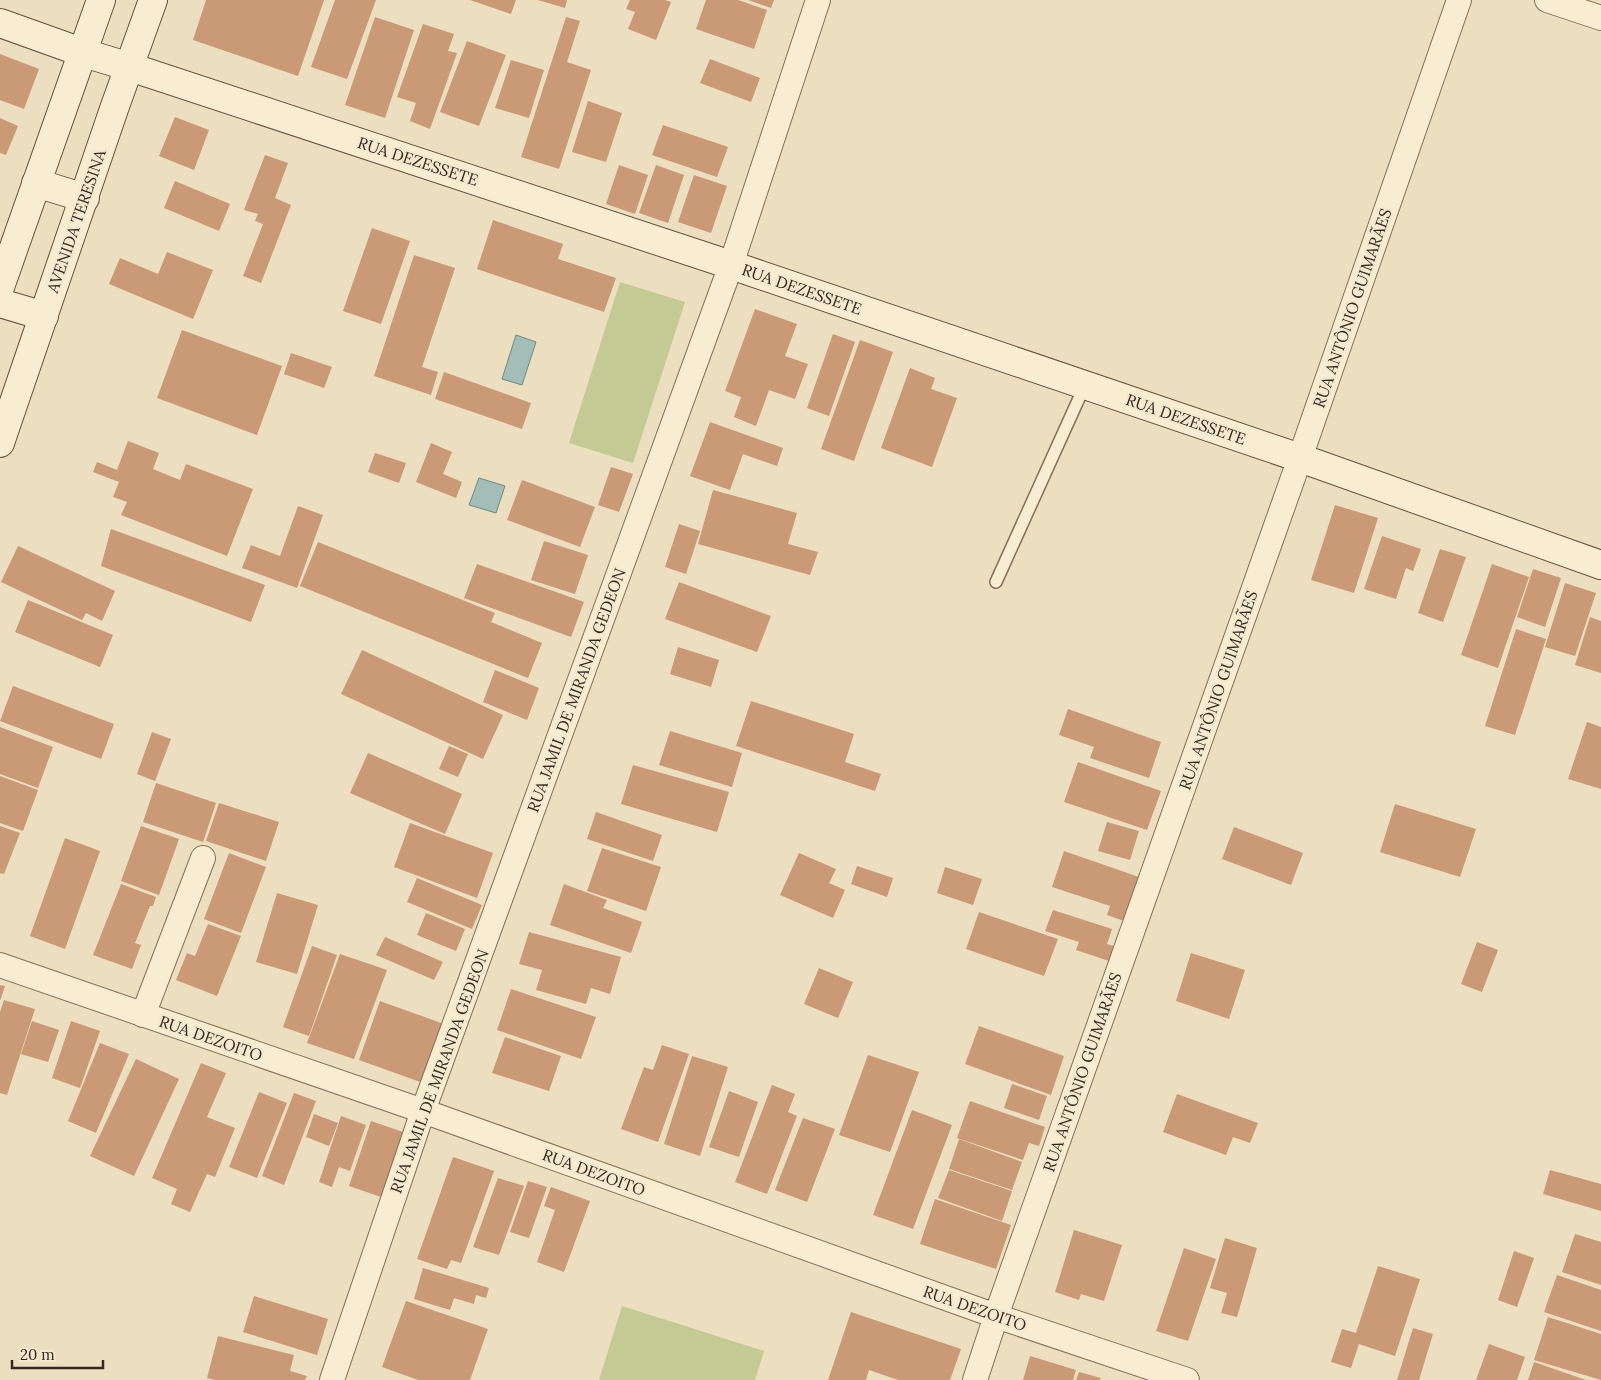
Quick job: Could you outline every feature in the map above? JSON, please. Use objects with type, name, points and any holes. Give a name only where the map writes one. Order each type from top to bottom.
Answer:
[{"type":"street","points":[[0,287],[84,53],[101,0]]},
{"type":"street","name":"AVENIDA TERESINA","points":[[0,443],[153,0]]},
{"type":"street","name":"RUA JAMIL DE MIRANDA GEDEON","points":[[332,1380],[423,1112],[731,265],[818,0]]},
{"type":"street","name":"RUA ANTÔNIO GUIMARÃES","points":[[975,1380],[1300,458],[1459,0]]},
{"type":"street","points":[[1547,0],[1601,18]]},
{"type":"street","name":"RUA DEZESSETE","points":[[0,23],[84,53],[130,66],[731,265],[1300,458],[1601,565]]},
{"type":"street","points":[[36,183],[84,198]]},
{"type":"street","points":[[0,303],[44,316]]},
{"type":"street","points":[[143,1015],[203,858]]},
{"type":"street","name":"RUA DEZOITO","points":[[0,965],[423,1112],[996,1316],[1187,1380]]},
{"type":"lane","points":[[996,582],[1085,385]]},
{"type":"green space","points":[[620,282],[685,302],[633,463],[569,443]]},
{"type":"green space","points":[[622,1306],[764,1351],[755,1380],[599,1380]]},
{"type":"water","points":[[516,335],[536,342],[522,385],[502,379]]},
{"type":"water","points":[[479,478],[505,486],[496,513],[469,505]]},
{"type":"building","points":[[206,0],[324,0],[298,76],[193,40]]},
{"type":"building","points":[[335,0],[376,0],[347,79],[311,67]]},
{"type":"building","points":[[470,0],[516,0],[511,14]]},
{"type":"building","points":[[538,0],[567,0],[565,8]]},
{"type":"building","points":[[630,0],[665,0],[671,2],[656,40],[628,29],[635,12],[626,9]]},
{"type":"building","points":[[706,0],[738,0],[767,10],[754,49],[696,29]]},
{"type":"building","points":[[748,0],[774,0],[771,8]]},
{"type":"building","points":[[375,17],[414,30],[385,118],[345,105]]},
{"type":"building","points":[[566,17],[580,21],[567,62],[591,70],[559,169],[521,157]]},
{"type":"building","points":[[423,24],[454,34],[448,51],[457,53],[430,129],[410,121],[416,103],[397,97]]},
{"type":"building","points":[[467,41],[506,55],[479,126],[440,112]]},
{"type":"building","points":[[0,54],[39,69],[24,109],[0,100]]},
{"type":"building","points":[[710,59],[760,78],[751,102],[700,83]]},
{"type":"building","points":[[511,60],[544,70],[529,118],[495,108]]},
{"type":"building","points":[[588,101],[622,113],[606,162],[572,152]]},
{"type":"building","points":[[175,117],[209,130],[194,170],[159,156]]},
{"type":"building","points":[[0,118],[18,126],[6,155],[0,153]]},
{"type":"building","points":[[663,125],[728,147],[717,177],[652,155]]},
{"type":"building","points":[[265,155],[288,163],[275,198],[291,205],[261,283],[243,276],[263,224],[255,221],[258,214],[244,210]]},
{"type":"building","points":[[619,165],[648,175],[635,214],[606,204]]},
{"type":"building","points":[[656,165],[684,175],[668,223],[639,213]]},
{"type":"building","points":[[694,175],[727,186],[711,233],[678,222]]},
{"type":"building","points":[[175,181],[230,204],[219,231],[164,208]]},
{"type":"building","points":[[493,220],[563,244],[558,259],[616,278],[604,312],[477,269]]},
{"type":"building","points":[[372,228],[410,241],[381,324],[343,311]]},
{"type":"building","points":[[167,252],[213,270],[193,319],[109,284],[120,258],[158,274],[152,289]]},
{"type":"building","points":[[414,255],[455,268],[422,367],[438,372],[431,395],[374,376]]},
{"type":"building","points":[[755,309],[797,324],[785,356],[808,364],[795,399],[769,390],[756,426],[734,417],[741,397],[725,391]]},
{"type":"building","points":[[182,330],[282,366],[257,435],[157,398]]},
{"type":"building","points":[[833,334],[855,342],[829,416],[807,408]]},
{"type":"building","points":[[860,340],[893,352],[854,461],[821,449]]},
{"type":"building","points":[[291,353],[332,367],[324,388],[284,374]]},
{"type":"building","points":[[910,368],[935,378],[931,389],[957,398],[932,467],[881,448]]},
{"type":"building","points":[[444,372],[531,403],[522,429],[435,399]]},
{"type":"building","points":[[710,422],[783,448],[777,466],[743,454],[730,490],[690,476]]},
{"type":"building","points":[[128,441],[159,453],[153,469],[180,480],[186,464],[253,489],[227,556],[121,515],[127,502],[113,497],[119,482],[93,472],[97,462],[117,470]]},
{"type":"building","points":[[431,443],[452,452],[443,474],[462,482],[456,498],[416,482]]},
{"type":"building","points":[[375,453],[406,463],[399,483],[368,472]]},
{"type":"building","points":[[611,467],[633,474],[619,512],[598,505]]},
{"type":"building","points":[[522,480],[595,507],[580,547],[507,520]]},
{"type":"building","points":[[713,490],[797,513],[788,544],[818,552],[810,575],[698,544]]},
{"type":"building","points":[[1335,505],[1378,518],[1354,593],[1311,580]]},
{"type":"building","points":[[298,506],[323,515],[297,588],[242,568],[251,545],[280,556]]},
{"type":"building","points":[[679,524],[700,531],[686,574],[665,567]]},
{"type":"building","points":[[111,529],[265,585],[251,622],[101,566]]},
{"type":"building","points":[[1382,536],[1421,549],[1413,571],[1406,568],[1396,599],[1364,589]]},
{"type":"building","points":[[544,541],[588,555],[575,594],[531,580]]},
{"type":"building","points":[[318,542],[495,613],[491,622],[542,643],[528,678],[300,586]]},
{"type":"building","points":[[18,546],[115,591],[102,621],[86,613],[82,620],[1,582]]},
{"type":"building","points":[[1440,549],[1466,557],[1443,622],[1418,613]]},
{"type":"building","points":[[477,564],[584,602],[571,637],[464,598]]},
{"type":"building","points":[[1492,564],[1529,577],[1498,668],[1461,655]]},
{"type":"building","points":[[1533,569],[1561,578],[1545,627],[1517,617]]},
{"type":"building","points":[[679,582],[771,616],[757,652],[665,619]]},
{"type":"building","points":[[1565,583],[1596,593],[1575,656],[1545,647]]},
{"type":"building","points":[[28,600],[113,635],[100,667],[15,632]]},
{"type":"building","points":[[1590,617],[1601,621],[1601,673],[1575,665]]},
{"type":"building","points":[[1516,629],[1546,639],[1515,735],[1485,726]]},
{"type":"building","points":[[678,647],[719,660],[711,687],[670,674]]},
{"type":"building","points":[[362,650],[503,715],[483,759],[341,694]]},
{"type":"building","points":[[495,670],[539,688],[527,720],[483,702]]},
{"type":"building","points":[[13,686],[114,724],[101,759],[0,721]]},
{"type":"building","points":[[751,701],[854,734],[845,762],[881,774],[875,791],[736,746]]},
{"type":"building","points":[[1068,709],[1161,742],[1149,778],[1090,758],[1094,747],[1059,735]]},
{"type":"building","points":[[1587,722],[1601,727],[1601,789],[1568,779]]},
{"type":"building","points":[[0,727],[53,747],[38,788],[0,774]]},
{"type":"building","points":[[670,731],[742,753],[732,787],[659,765]]},
{"type":"building","points":[[152,732],[171,739],[155,781],[137,774]]},
{"type":"building","points":[[449,746],[468,754],[458,777],[439,769]]},
{"type":"building","points":[[368,753],[462,794],[445,834],[350,793]]},
{"type":"building","points":[[1078,762],[1161,791],[1147,830],[1064,802]]},
{"type":"building","points":[[633,765],[729,792],[717,832],[621,804]]},
{"type":"building","points":[[0,776],[38,790],[23,831],[0,823]]},
{"type":"building","points":[[156,783],[216,803],[203,842],[143,822]]},
{"type":"building","points":[[219,803],[279,822],[266,861],[206,841]]},
{"type":"building","points":[[1395,804],[1476,829],[1460,877],[1380,852]]},
{"type":"building","points":[[596,812],[662,835],[653,861],[587,839]]},
{"type":"building","points":[[1107,822],[1139,831],[1130,860],[1098,851]]},
{"type":"building","points":[[410,823],[493,853],[477,898],[394,867]]},
{"type":"building","points":[[0,826],[20,833],[4,874],[0,873]]},
{"type":"building","points":[[141,826],[179,839],[159,895],[121,881]]},
{"type":"building","points":[[1234,827],[1303,853],[1291,885],[1222,859]]},
{"type":"building","points":[[65,838],[100,851],[65,949],[30,936]]},
{"type":"building","points":[[602,848],[661,867],[646,911],[587,891]]},
{"type":"building","points":[[1064,851],[1139,877],[1124,921],[1107,915],[1110,906],[1052,887]]},
{"type":"building","points":[[229,853],[266,867],[241,933],[204,919]]},
{"type":"building","points":[[799,853],[836,869],[829,883],[845,890],[833,918],[780,895]]},
{"type":"building","points":[[857,866],[893,878],[887,897],[851,884]]},
{"type":"building","points":[[945,867],[982,879],[973,905],[937,893]]},
{"type":"building","points":[[417,878],[482,905],[472,929],[407,902]]},
{"type":"building","points":[[121,884],[156,897],[153,906],[150,906],[135,943],[141,945],[132,969],[93,955]]},
{"type":"building","points":[[564,884],[607,900],[603,908],[642,922],[631,953],[550,925]]},
{"type":"building","points":[[277,893],[318,905],[297,974],[256,962]]},
{"type":"building","points":[[1053,910],[1112,929],[1107,944],[1120,948],[1115,963],[1076,950],[1079,942],[1045,931]]},
{"type":"building","points":[[979,912],[1058,939],[1044,976],[966,949]]},
{"type":"building","points":[[426,913],[465,929],[456,951],[417,935]]},
{"type":"building","points":[[208,924],[241,936],[217,996],[176,980],[187,953],[195,956]]},
{"type":"building","points":[[529,932],[621,957],[610,994],[591,988],[586,1004],[536,990],[542,970],[519,964]]},
{"type":"building","points":[[385,937],[443,962],[434,980],[376,955]]},
{"type":"building","points":[[1477,942],[1498,950],[1482,992],[1461,984]]},
{"type":"building","points":[[312,946],[337,955],[309,1036],[283,1027]]},
{"type":"building","points":[[1191,953],[1245,970],[1229,1019],[1176,1001]]},
{"type":"building","points":[[340,954],[387,970],[354,1059],[307,1043]]},
{"type":"building","points":[[819,968],[853,982],[838,1018],[804,1004]]},
{"type":"building","points":[[0,985],[5,986],[0,1001]]},
{"type":"building","points":[[511,989],[596,1017],[581,1059],[497,1030]]},
{"type":"building","points":[[4,1000],[35,1009],[7,1095],[0,1093],[0,1012]]},
{"type":"building","points":[[380,1001],[444,1024],[423,1083],[359,1060]]},
{"type":"building","points":[[32,1021],[59,1030],[48,1062],[21,1054]]},
{"type":"building","points":[[71,1021],[100,1031],[80,1088],[52,1078]]},
{"type":"building","points":[[979,1026],[1064,1056],[1051,1095],[965,1064]]},
{"type":"building","points":[[505,1037],[561,1056],[549,1091],[492,1073]]},
{"type":"building","points":[[100,1043],[129,1054],[96,1133],[68,1121]]},
{"type":"building","points":[[662,1045],[689,1054],[658,1142],[621,1129],[644,1067],[653,1070]]},
{"type":"building","points":[[868,1055],[919,1072],[890,1152],[839,1135]]},
{"type":"building","points":[[692,1056],[728,1067],[700,1156],[664,1144]]},
{"type":"building","points":[[136,1059],[179,1079],[134,1176],[90,1156]]},
{"type":"building","points":[[201,1063],[226,1073],[207,1117],[235,1128],[215,1177],[207,1174],[190,1212],[171,1204],[177,1189],[152,1178]]},
{"type":"building","points":[[1012,1084],[1047,1096],[1039,1120],[1004,1108]]},
{"type":"building","points":[[772,1085],[795,1094],[788,1112],[797,1116],[767,1194],[735,1182]]},
{"type":"building","points":[[729,1091],[758,1102],[739,1157],[709,1147]]},
{"type":"building","points":[[259,1092],[287,1103],[257,1178],[229,1167]]},
{"type":"building","points":[[294,1093],[316,1101],[284,1185],[262,1176]]},
{"type":"building","points":[[1177,1094],[1258,1123],[1250,1143],[1233,1137],[1226,1155],[1163,1132]]},
{"type":"building","points":[[970,1101],[1045,1127],[1039,1146],[1029,1143],[1023,1160],[957,1138]]},
{"type":"building","points":[[912,1110],[952,1125],[913,1229],[873,1215]]},
{"type":"building","points":[[314,1114],[338,1123],[329,1146],[306,1137]]},
{"type":"building","points":[[341,1116],[366,1125],[350,1171],[339,1167],[332,1187],[319,1182]]},
{"type":"building","points":[[803,1118],[835,1129],[807,1202],[775,1190]]},
{"type":"building","points":[[371,1121],[406,1133],[384,1198],[349,1186]]},
{"type":"building","points":[[959,1139],[1022,1162],[1012,1190],[949,1169]]},
{"type":"building","points":[[453,1157],[494,1171],[461,1263],[451,1260],[447,1269],[417,1259]]},
{"type":"building","points":[[949,1170],[1012,1191],[1002,1221],[938,1198]]},
{"type":"building","points":[[1550,1170],[1601,1184],[1601,1211],[1543,1194]]},
{"type":"building","points":[[498,1178],[524,1186],[499,1255],[473,1247]]},
{"type":"building","points":[[528,1181],[547,1187],[529,1238],[510,1232]]},
{"type":"building","points":[[551,1187],[590,1201],[564,1272],[537,1262],[555,1210],[544,1206]]},
{"type":"building","points":[[935,1199],[1011,1225],[996,1269],[920,1244]]},
{"type":"building","points":[[1074,1230],[1122,1245],[1104,1301],[1081,1294],[1079,1300],[1055,1292]]},
{"type":"building","points":[[1575,1234],[1601,1242],[1601,1285],[1562,1272]]},
{"type":"building","points":[[1225,1238],[1257,1248],[1237,1317],[1221,1313],[1227,1293],[1210,1288]]},
{"type":"building","points":[[1184,1248],[1216,1259],[1188,1341],[1156,1331]]},
{"type":"building","points":[[1514,1251],[1534,1258],[1517,1307],[1498,1300]]},
{"type":"building","points":[[1378,1266],[1420,1279],[1395,1356],[1359,1344],[1351,1368],[1331,1362],[1342,1329],[1356,1333]]},
{"type":"building","points":[[423,1268],[489,1288],[486,1298],[476,1295],[474,1304],[454,1298],[450,1310],[414,1299]]},
{"type":"building","points":[[1557,1275],[1601,1290],[1601,1331],[1544,1312]]},
{"type":"building","points":[[254,1296],[328,1319],[317,1355],[243,1332]]},
{"type":"building","points":[[406,1301],[488,1329],[470,1380],[418,1380],[382,1367]]},
{"type":"building","points":[[851,1312],[961,1349],[950,1380],[898,1380],[869,1370],[866,1380],[828,1380]]},
{"type":"building","points":[[1548,1317],[1601,1334],[1601,1380],[1534,1360]]},
{"type":"building","points":[[1413,1328],[1433,1334],[1419,1380],[1397,1380]]},
{"type":"building","points":[[218,1336],[294,1355],[290,1371],[307,1376],[305,1380],[215,1380],[207,1378]]},
{"type":"building","points":[[1489,1344],[1525,1357],[1517,1380],[1476,1380]]},
{"type":"building","points":[[1030,1356],[1076,1370],[1073,1380],[1023,1380]]},
{"type":"building","points":[[1534,1362],[1586,1380],[1528,1380]]},
{"type":"building","points":[[1079,1372],[1101,1378],[1100,1380],[1076,1380]]}]
